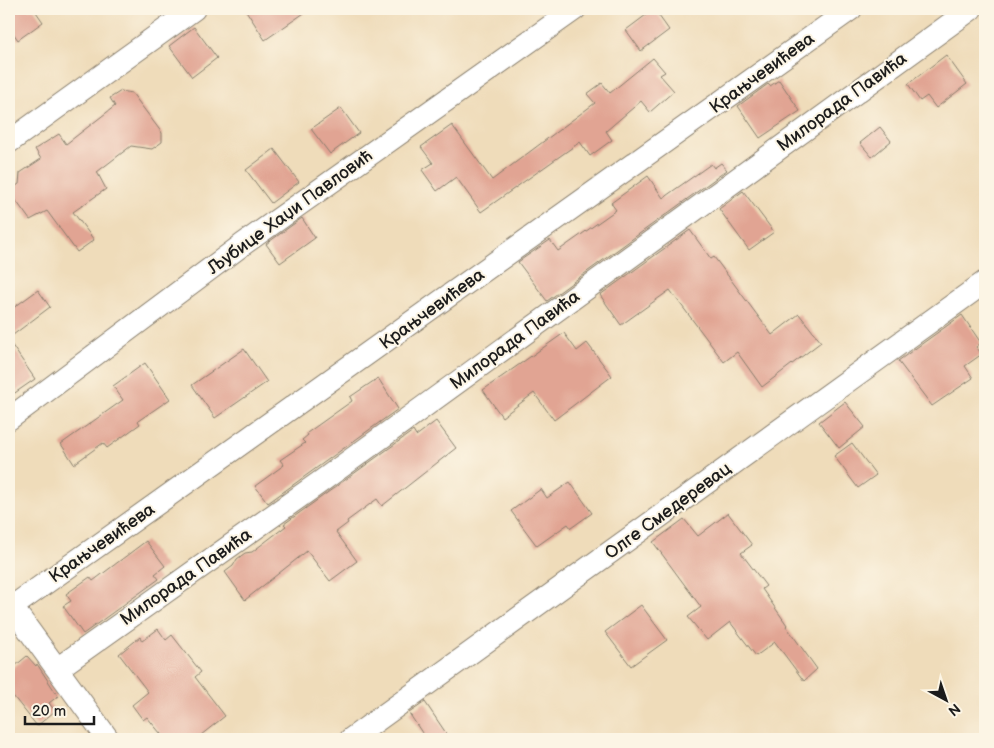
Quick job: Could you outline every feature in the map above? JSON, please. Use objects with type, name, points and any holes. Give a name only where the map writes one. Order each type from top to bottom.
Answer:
[{"type":"street","points":[[9,142],[194,9]]},
{"type":"street","name":"Љубице Хаџи Павловић","points":[[9,419],[242,245],[575,9]]},
{"type":"street","name":"Крањчевићева","points":[[10,605],[851,9]]},
{"type":"street","name":"Милорада Павића","points":[[57,669],[324,480],[971,9]]},
{"type":"street","name":"Олге Смедеревац","points":[[351,739],[985,282]]},
{"type":"street","points":[[10,605],[108,739]]},
{"type":"building","points":[[9,9],[34,9],[43,22],[18,40],[9,27]]},
{"type":"building","points":[[245,9],[310,9],[265,40]]},
{"type":"building","points":[[654,9],[669,30],[641,51],[626,30]]},
{"type":"building","points":[[194,27],[217,58],[192,77],[169,46]]},
{"type":"building","points":[[946,55],[967,84],[936,108],[927,96],[920,101],[908,84]]},
{"type":"building","points":[[653,58],[665,72],[660,75],[674,91],[650,112],[641,101],[606,131],[612,140],[590,156],[580,142],[481,212],[456,177],[437,191],[422,170],[433,163],[421,147],[452,125],[492,180],[595,103],[587,94],[602,83],[610,93]]},
{"type":"building","points":[[779,80],[800,111],[760,138],[738,106],[768,84],[770,86]]},
{"type":"building","points":[[121,91],[132,93],[162,133],[162,142],[152,149],[131,146],[97,172],[106,189],[73,212],[94,240],[77,252],[47,211],[30,220],[9,191],[19,184],[20,173],[41,159],[35,149],[59,134],[66,144],[115,106],[110,98]]},
{"type":"building","points":[[341,108],[359,133],[330,154],[311,129]]},
{"type":"building","points":[[880,127],[891,141],[872,157],[860,143]]},
{"type":"building","points":[[274,149],[299,182],[271,203],[246,170]]},
{"type":"building","points":[[721,163],[727,170],[547,301],[518,262],[550,240],[558,251],[616,210],[611,203],[648,176],[663,198],[711,164],[714,168]]},
{"type":"building","points":[[743,191],[774,232],[749,250],[719,209]]},
{"type":"building","points":[[302,218],[315,238],[280,263],[266,244]]},
{"type":"building","points":[[690,230],[711,259],[714,257],[772,335],[799,314],[821,342],[762,387],[737,352],[724,362],[670,290],[621,325],[600,295]]},
{"type":"building","points":[[38,290],[50,307],[9,338],[9,311]]},
{"type":"building","points":[[962,315],[981,343],[976,347],[982,354],[965,366],[973,378],[932,406],[898,361]]},
{"type":"building","points":[[564,333],[577,351],[587,343],[612,376],[554,420],[534,393],[502,417],[483,390]]},
{"type":"building","points":[[9,341],[35,379],[9,397]]},
{"type":"building","points":[[244,349],[267,382],[215,418],[192,385]]},
{"type":"building","points":[[145,363],[170,399],[138,421],[140,424],[107,448],[103,443],[74,464],[61,444],[123,400],[113,386]]},
{"type":"building","points":[[378,378],[398,409],[268,503],[255,486],[284,465],[280,460],[305,443],[302,440],[308,435],[307,433],[352,401],[350,397]]},
{"type":"building","points":[[845,402],[865,427],[839,448],[819,422]]},
{"type":"building","points":[[436,421],[456,448],[382,506],[377,499],[347,521],[348,523],[336,532],[357,561],[330,581],[307,551],[245,600],[225,572],[233,566],[237,559],[245,553],[252,552],[286,526],[284,524],[413,431],[416,436]]},
{"type":"building","points":[[852,443],[876,475],[858,488],[834,456]]},
{"type":"building","points":[[570,482],[592,513],[571,528],[568,524],[537,546],[511,511],[541,489],[547,498]]},
{"type":"building","points":[[728,513],[752,545],[741,553],[766,586],[762,589],[817,669],[804,681],[775,642],[756,656],[730,622],[707,640],[688,617],[701,607],[653,542],[684,519],[698,536]]},
{"type":"building","points":[[146,541],[165,566],[155,574],[159,579],[83,634],[63,606],[71,601],[66,594],[90,577],[93,581]]},
{"type":"building","points":[[641,605],[667,640],[631,666],[605,632]]},
{"type":"building","points":[[158,629],[166,640],[172,635],[201,672],[195,677],[225,716],[196,739],[165,739],[147,717],[143,720],[132,705],[148,692],[119,654],[140,637],[142,641]]},
{"type":"building","points":[[27,656],[36,666],[37,664],[58,696],[49,703],[55,711],[37,726],[9,691],[9,671]]},
{"type":"building","points":[[425,702],[450,739],[426,739],[409,713]]}]
